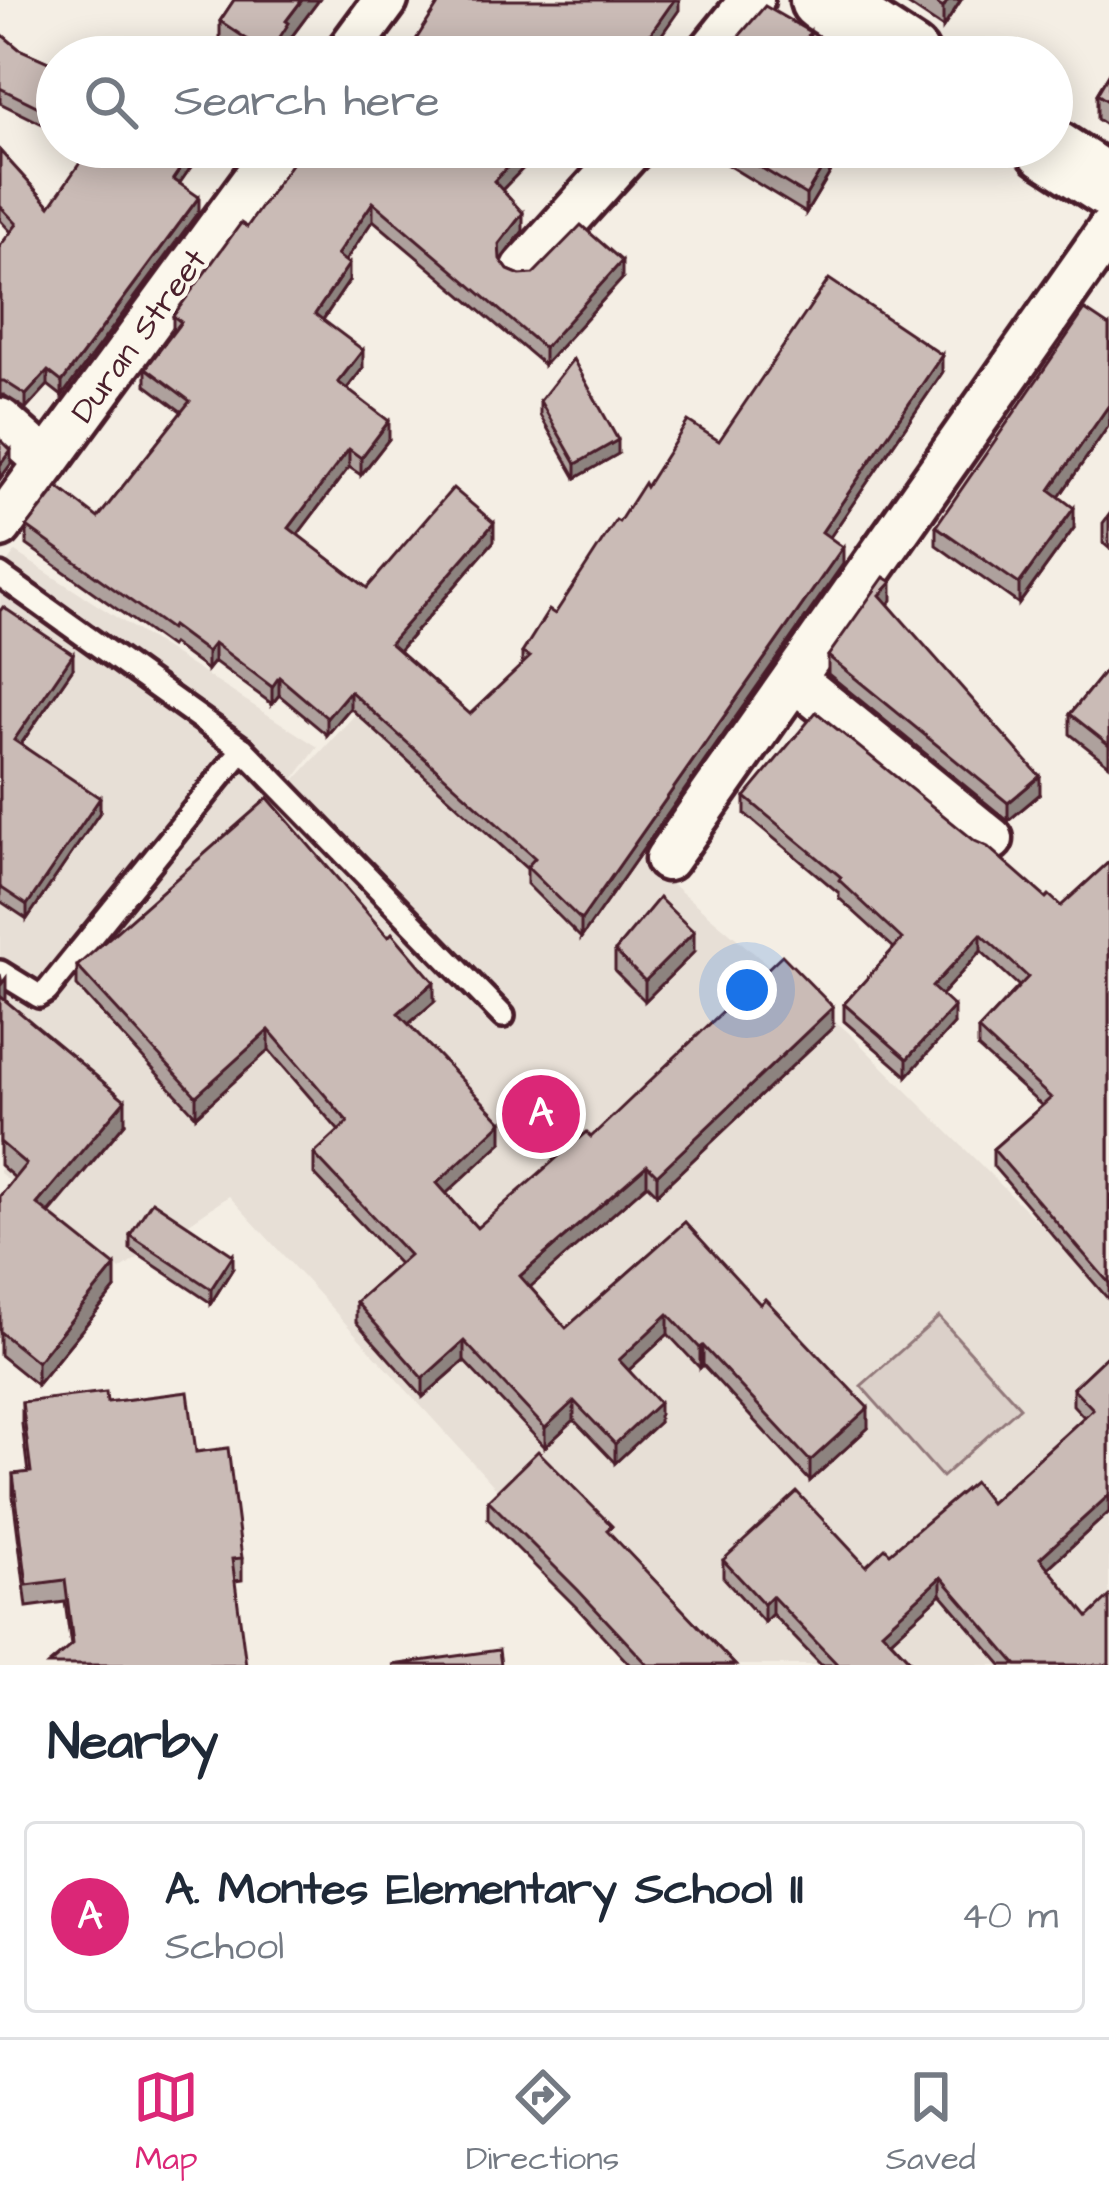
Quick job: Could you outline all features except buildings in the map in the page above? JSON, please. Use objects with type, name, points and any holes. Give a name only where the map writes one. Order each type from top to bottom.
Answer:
[{"type":"main road","points":[[821,0],[877,36]]},
{"type":"main road","points":[[1073,164],[1109,188]]},
{"type":"street","points":[[359,36],[386,0]]},
{"type":"street","points":[[723,36],[752,0]]},
{"type":"street","name":"Duran Street","points":[[0,526],[263,168]]},
{"type":"street","points":[[524,268],[614,168]]},
{"type":"street","points":[[667,859],[1109,230]]},
{"type":"street","points":[[0,420],[47,462]]},
{"type":"street","points":[[794,679],[991,838]]},
{"type":"lane","points":[[0,575],[243,749],[503,1016]]},
{"type":"lane","points":[[0,971],[29,993],[39,996],[47,991],[243,749]]},
{"type":"shaded area","points":[[15,552],[318,747],[285,791],[405,660],[848,1032],[1109,1293],[1109,1665],[658,1665],[229,1196],[120,1270],[0,1173],[0,573]]},
{"type":"shaded area","points":[[939,1317],[1020,1407],[942,1477],[861,1386]]},
{"type":"place","name":"A. Montes Elementary School II","points":[[541,1114]]}]
